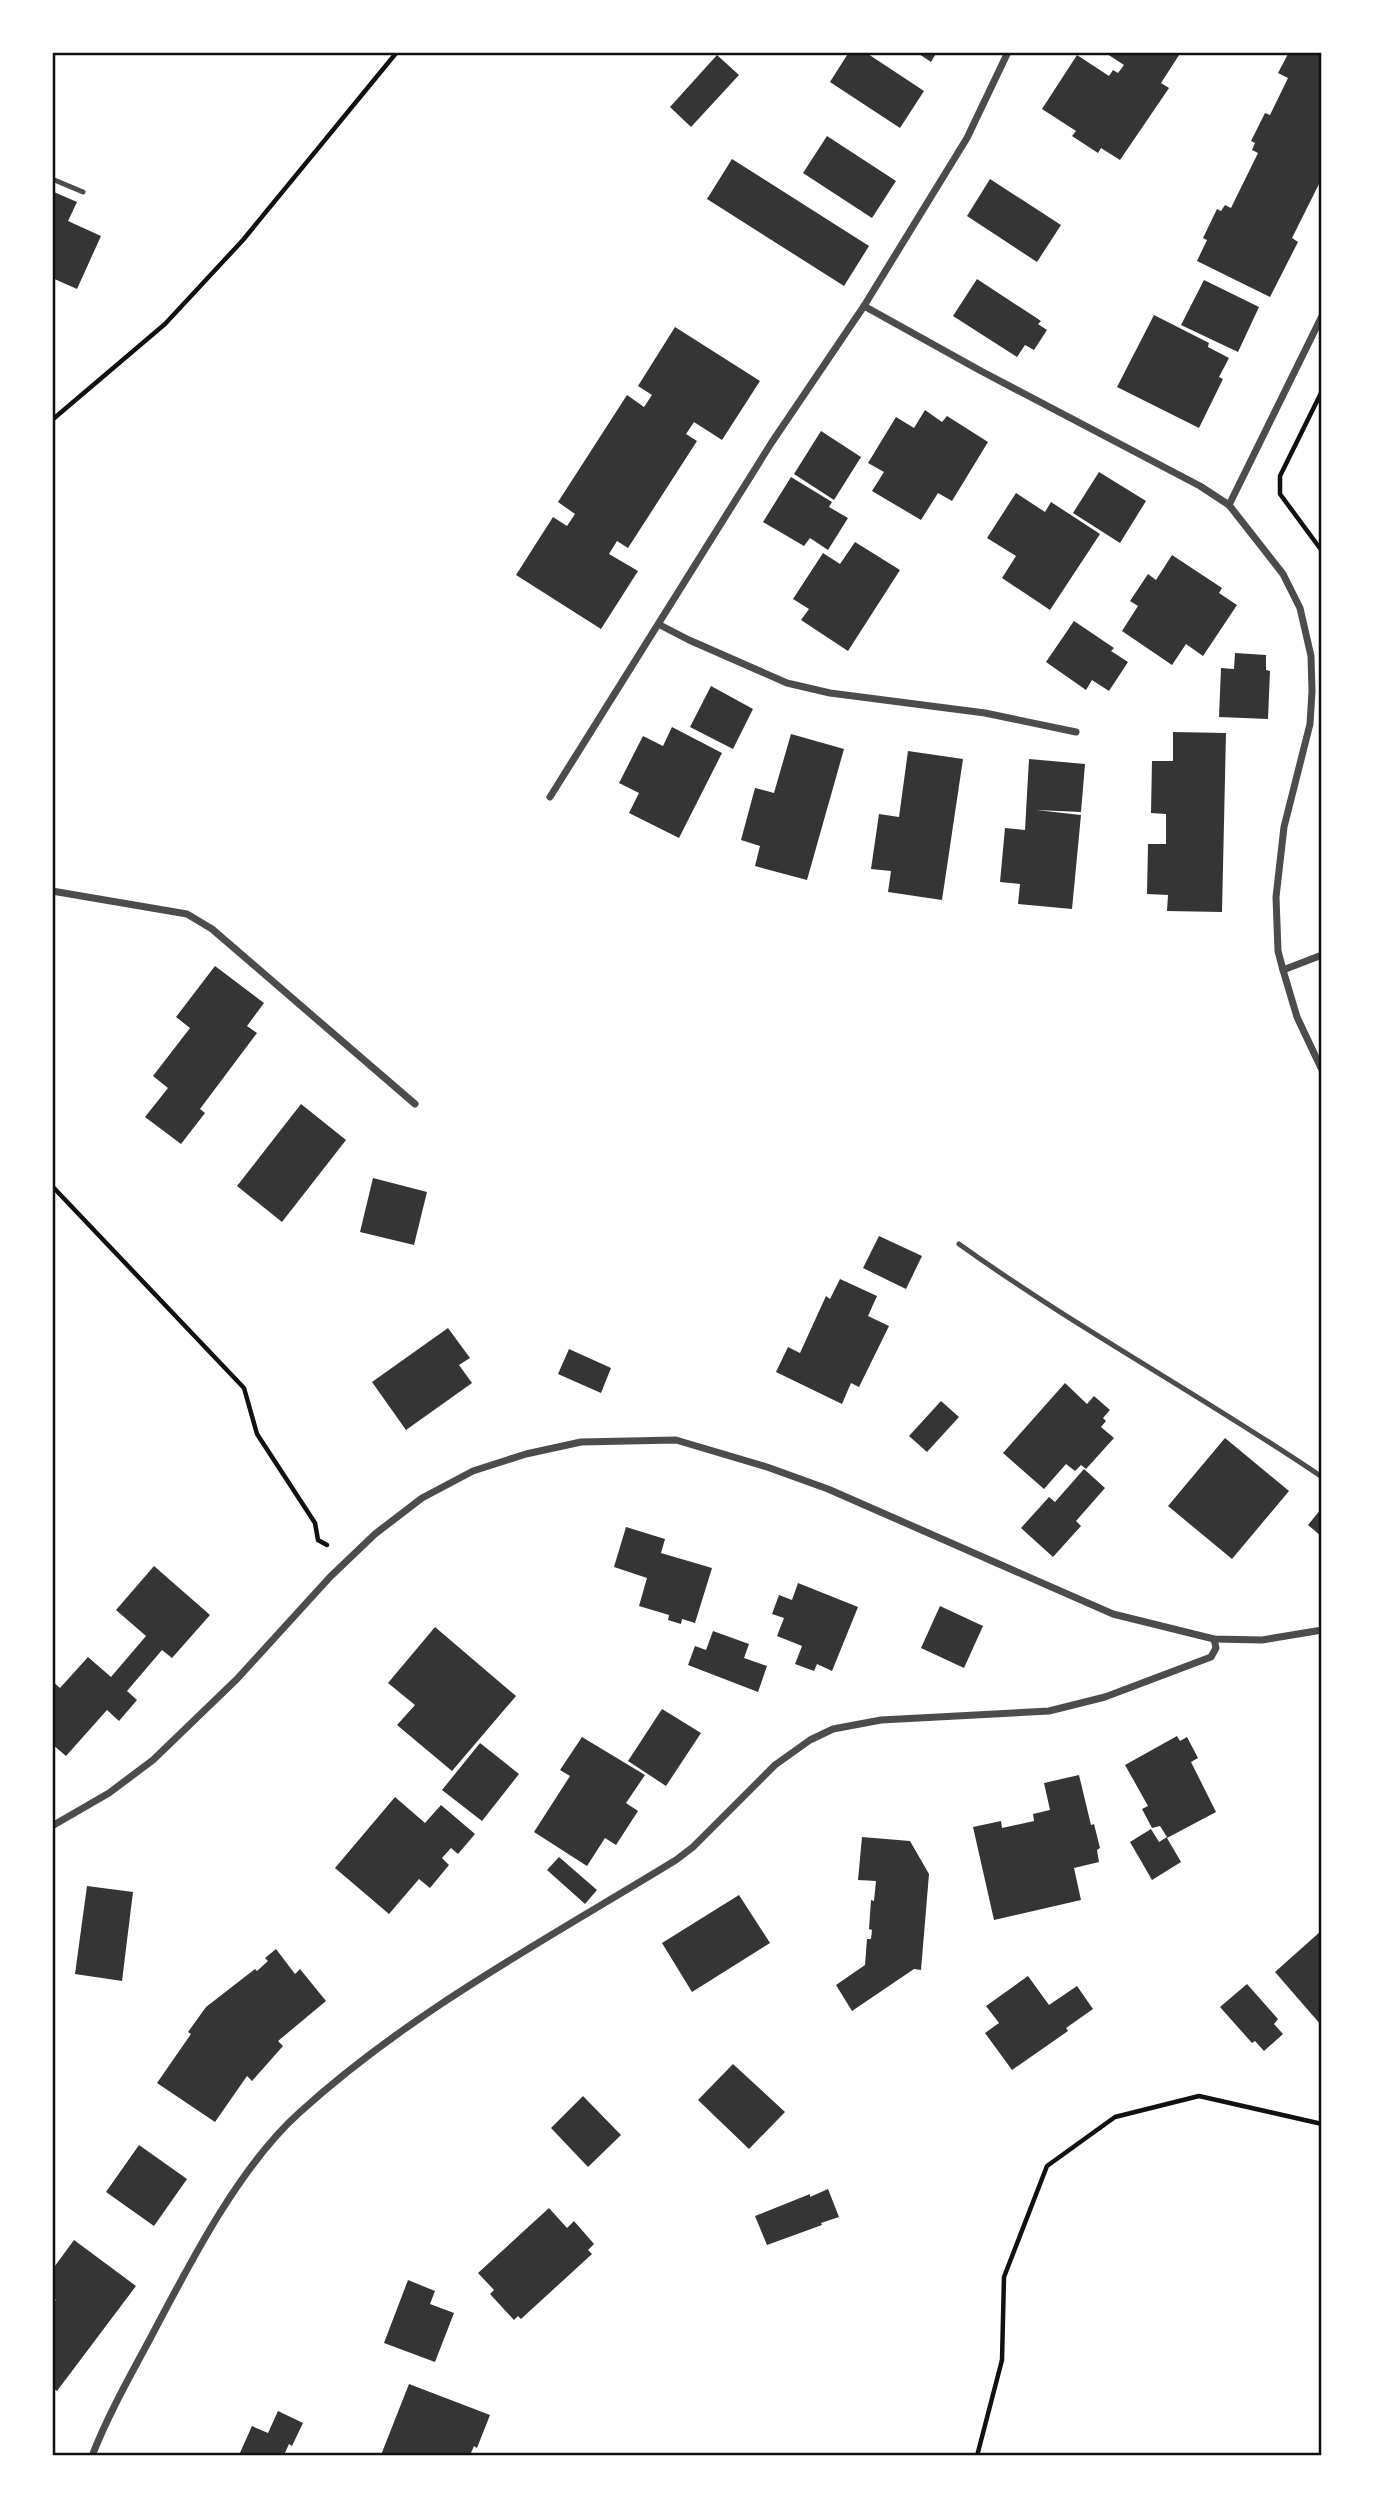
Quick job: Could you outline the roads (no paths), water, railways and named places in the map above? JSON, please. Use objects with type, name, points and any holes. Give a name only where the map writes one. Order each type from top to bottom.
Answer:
[{"type":"street","points":[[550,797],[772,442],[864,306],[967,138],[1009,52]]},
{"type":"street","points":[[864,306],[1200,486],[1229,505],[1283,574],[1300,608],[1311,656],[1312,691],[1310,724],[1284,827],[1276,897],[1278,951],[1297,1017],[1321,1070]]},
{"type":"street","points":[[1229,505],[1321,316]]},
{"type":"street","points":[[660,625],[787,683],[830,693],[985,713],[1076,732]]},
{"type":"street","points":[[52,891],[187,914],[212,929],[415,1104]]},
{"type":"street","points":[[1283,970],[1321,955]]},
{"type":"street","points":[[52,1826],[109,1793],[153,1760],[237,1679],[374,1534],[422,1499],[473,1471],[526,1454],[582,1442],[676,1440],[767,1467],[828,1489],[1113,1614],[1213,1639],[1262,1640],[1321,1630]]},
{"type":"street","points":[[92,2455],[128,2380],[191,2263],[244,2177],[298,2113],[411,2022],[676,1860],[693,1847],[775,1765],[833,1729],[881,1720],[1049,1711],[1105,1698],[1211,1657],[1216,1648],[1213,1639]]},
{"type":"lane","points":[[52,179],[83,192]]},
{"type":"lane","points":[[959,1244],[1020,1288],[1247,1426],[1321,1477]]}]
